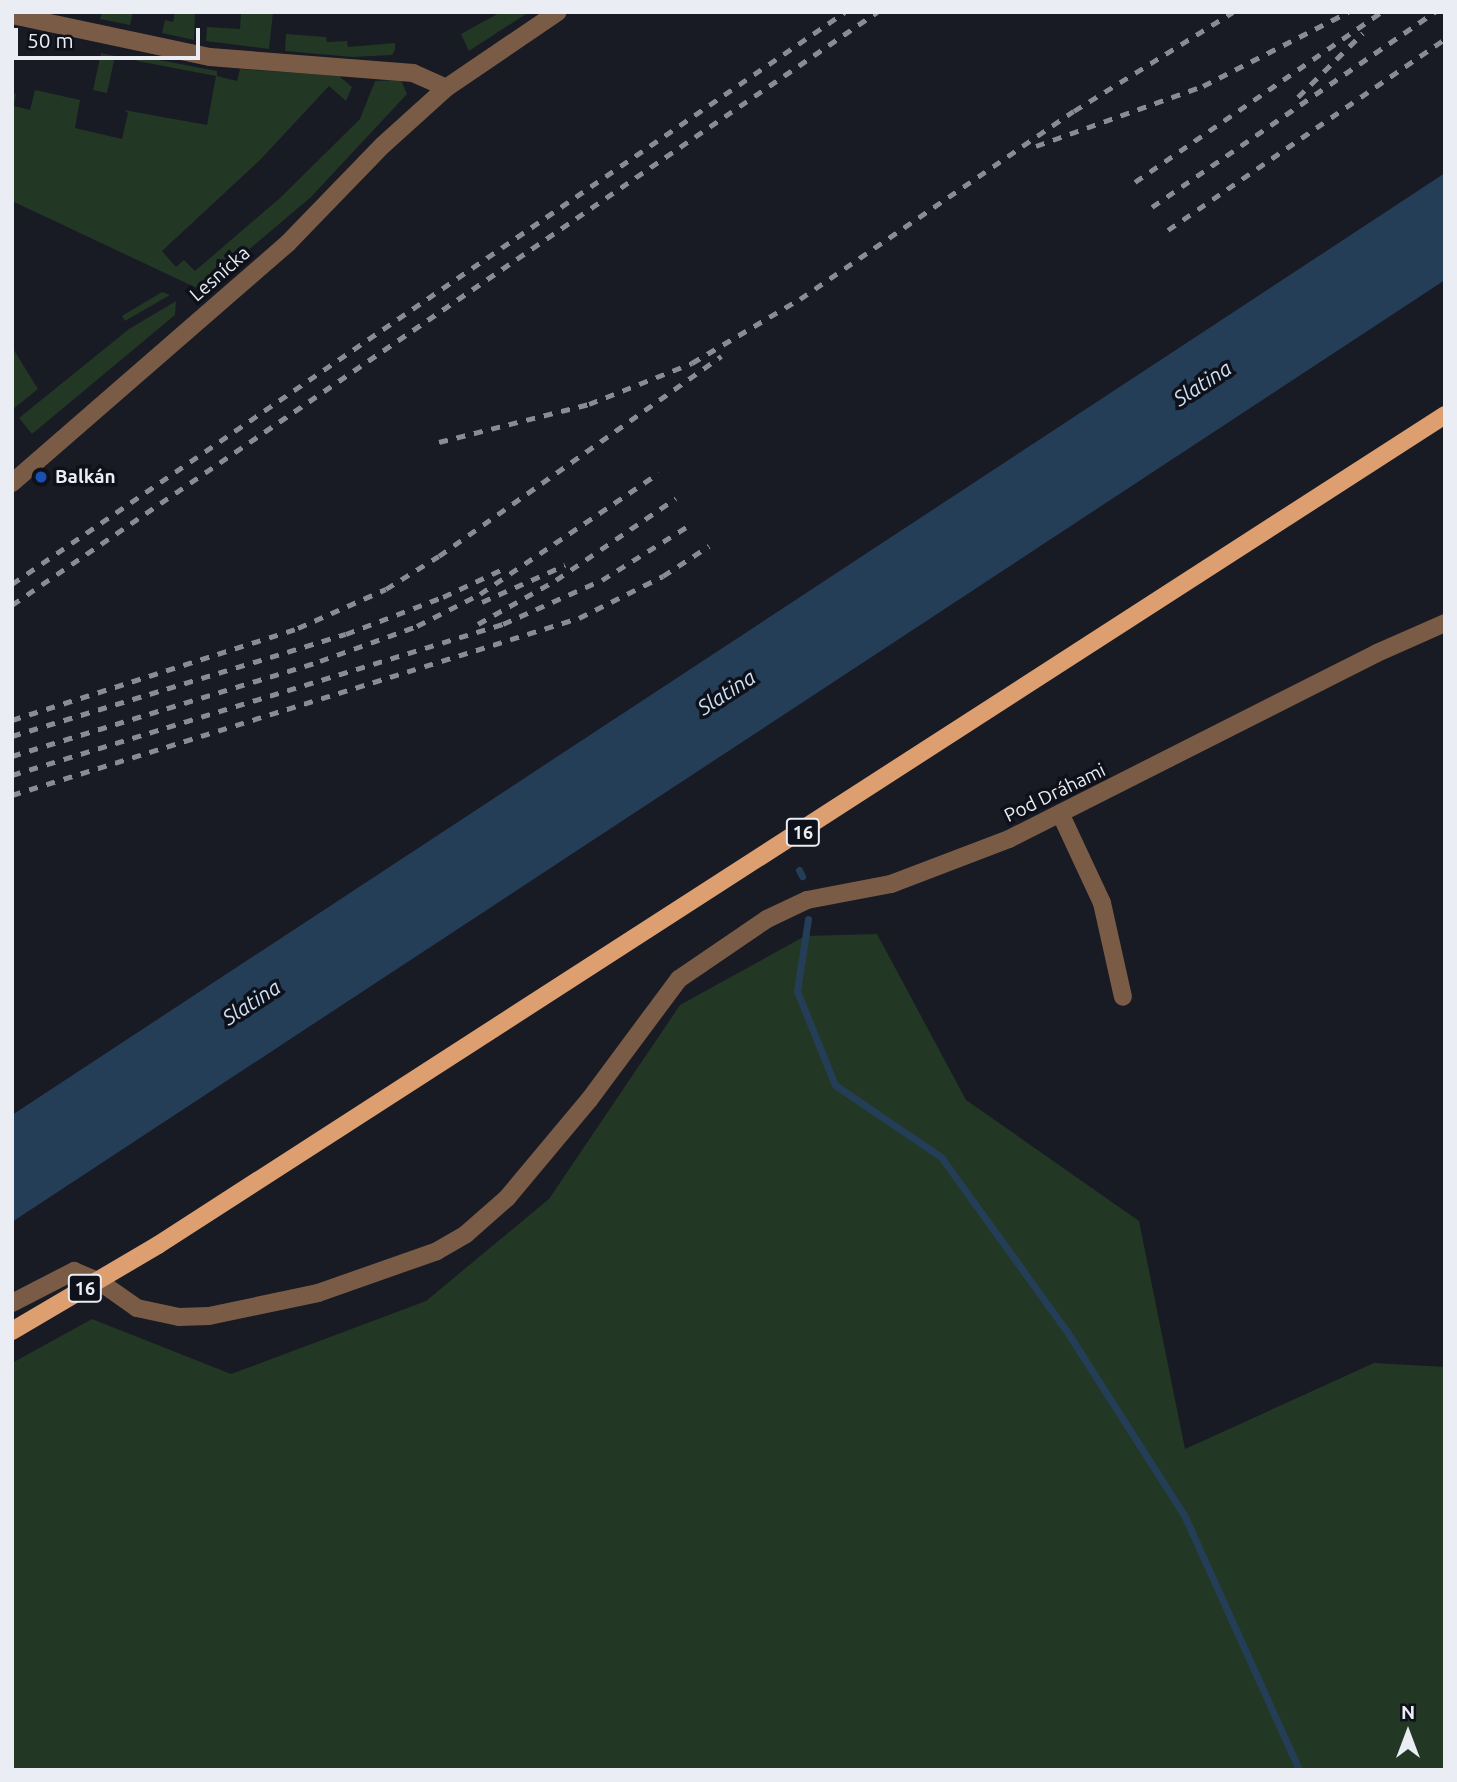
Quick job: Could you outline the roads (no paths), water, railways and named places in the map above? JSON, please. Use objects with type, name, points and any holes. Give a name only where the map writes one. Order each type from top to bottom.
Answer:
[{"type":"main road","name":"16","points":[[12,1331],[158,1245],[1445,415]]},
{"type":"street","name":"Lesnícka","points":[[12,483],[288,243],[383,145],[446,88],[558,12]]},
{"type":"street","points":[[12,15],[210,57],[413,73],[446,88]]},
{"type":"street","name":"Pod Dráhami","points":[[12,1303],[74,1271],[100,1282],[137,1308],[179,1317],[209,1316],[318,1293],[437,1251],[466,1234],[507,1198],[589,1100],[679,979],[785,909],[891,884],[1061,815],[1377,653],[1445,623]]},
{"type":"street","points":[[1061,815],[1102,904],[1122,996]]},
{"type":"water","name":"Slatina","points":[[1445,173],[1445,280],[12,1222],[12,1115]]},
{"type":"waterway","points":[[799,870],[802,876]]},
{"type":"waterway","points":[[808,919],[797,991],[835,1085],[941,1157],[1066,1330],[1185,1517],[1299,1770]]},
{"type":"railway","points":[[12,584],[845,12]]},
{"type":"railway","points":[[12,605],[877,12]]},
{"type":"railway","points":[[439,442],[589,404],[692,363],[800,299],[1074,111],[1233,12]]},
{"type":"railway","points":[[1036,146],[1203,86],[1348,12]]},
{"type":"railway","points":[[1135,182],[1381,12]]},
{"type":"railway","points":[[1152,207],[1435,12]]},
{"type":"railway","points":[[1298,97],[1363,33]]},
{"type":"railway","points":[[1168,230],[1445,39]]},
{"type":"railway","points":[[12,720],[298,628],[386,589],[439,556],[721,356]]},
{"type":"railway","points":[[12,756],[320,661],[417,626],[480,594],[659,473]]},
{"type":"railway","points":[[478,624],[556,580],[676,498]]},
{"type":"railway","points":[[12,775],[503,624],[602,580],[693,523]]},
{"type":"railway","points":[[12,795],[579,618],[663,576],[709,546]]},
{"type":"railway","points":[[482,602],[565,565]]},
{"type":"railway","points":[[12,736],[346,634],[443,597],[505,568]]},
{"type":"place","name":"Balkán","points":[[41,477]]}]
